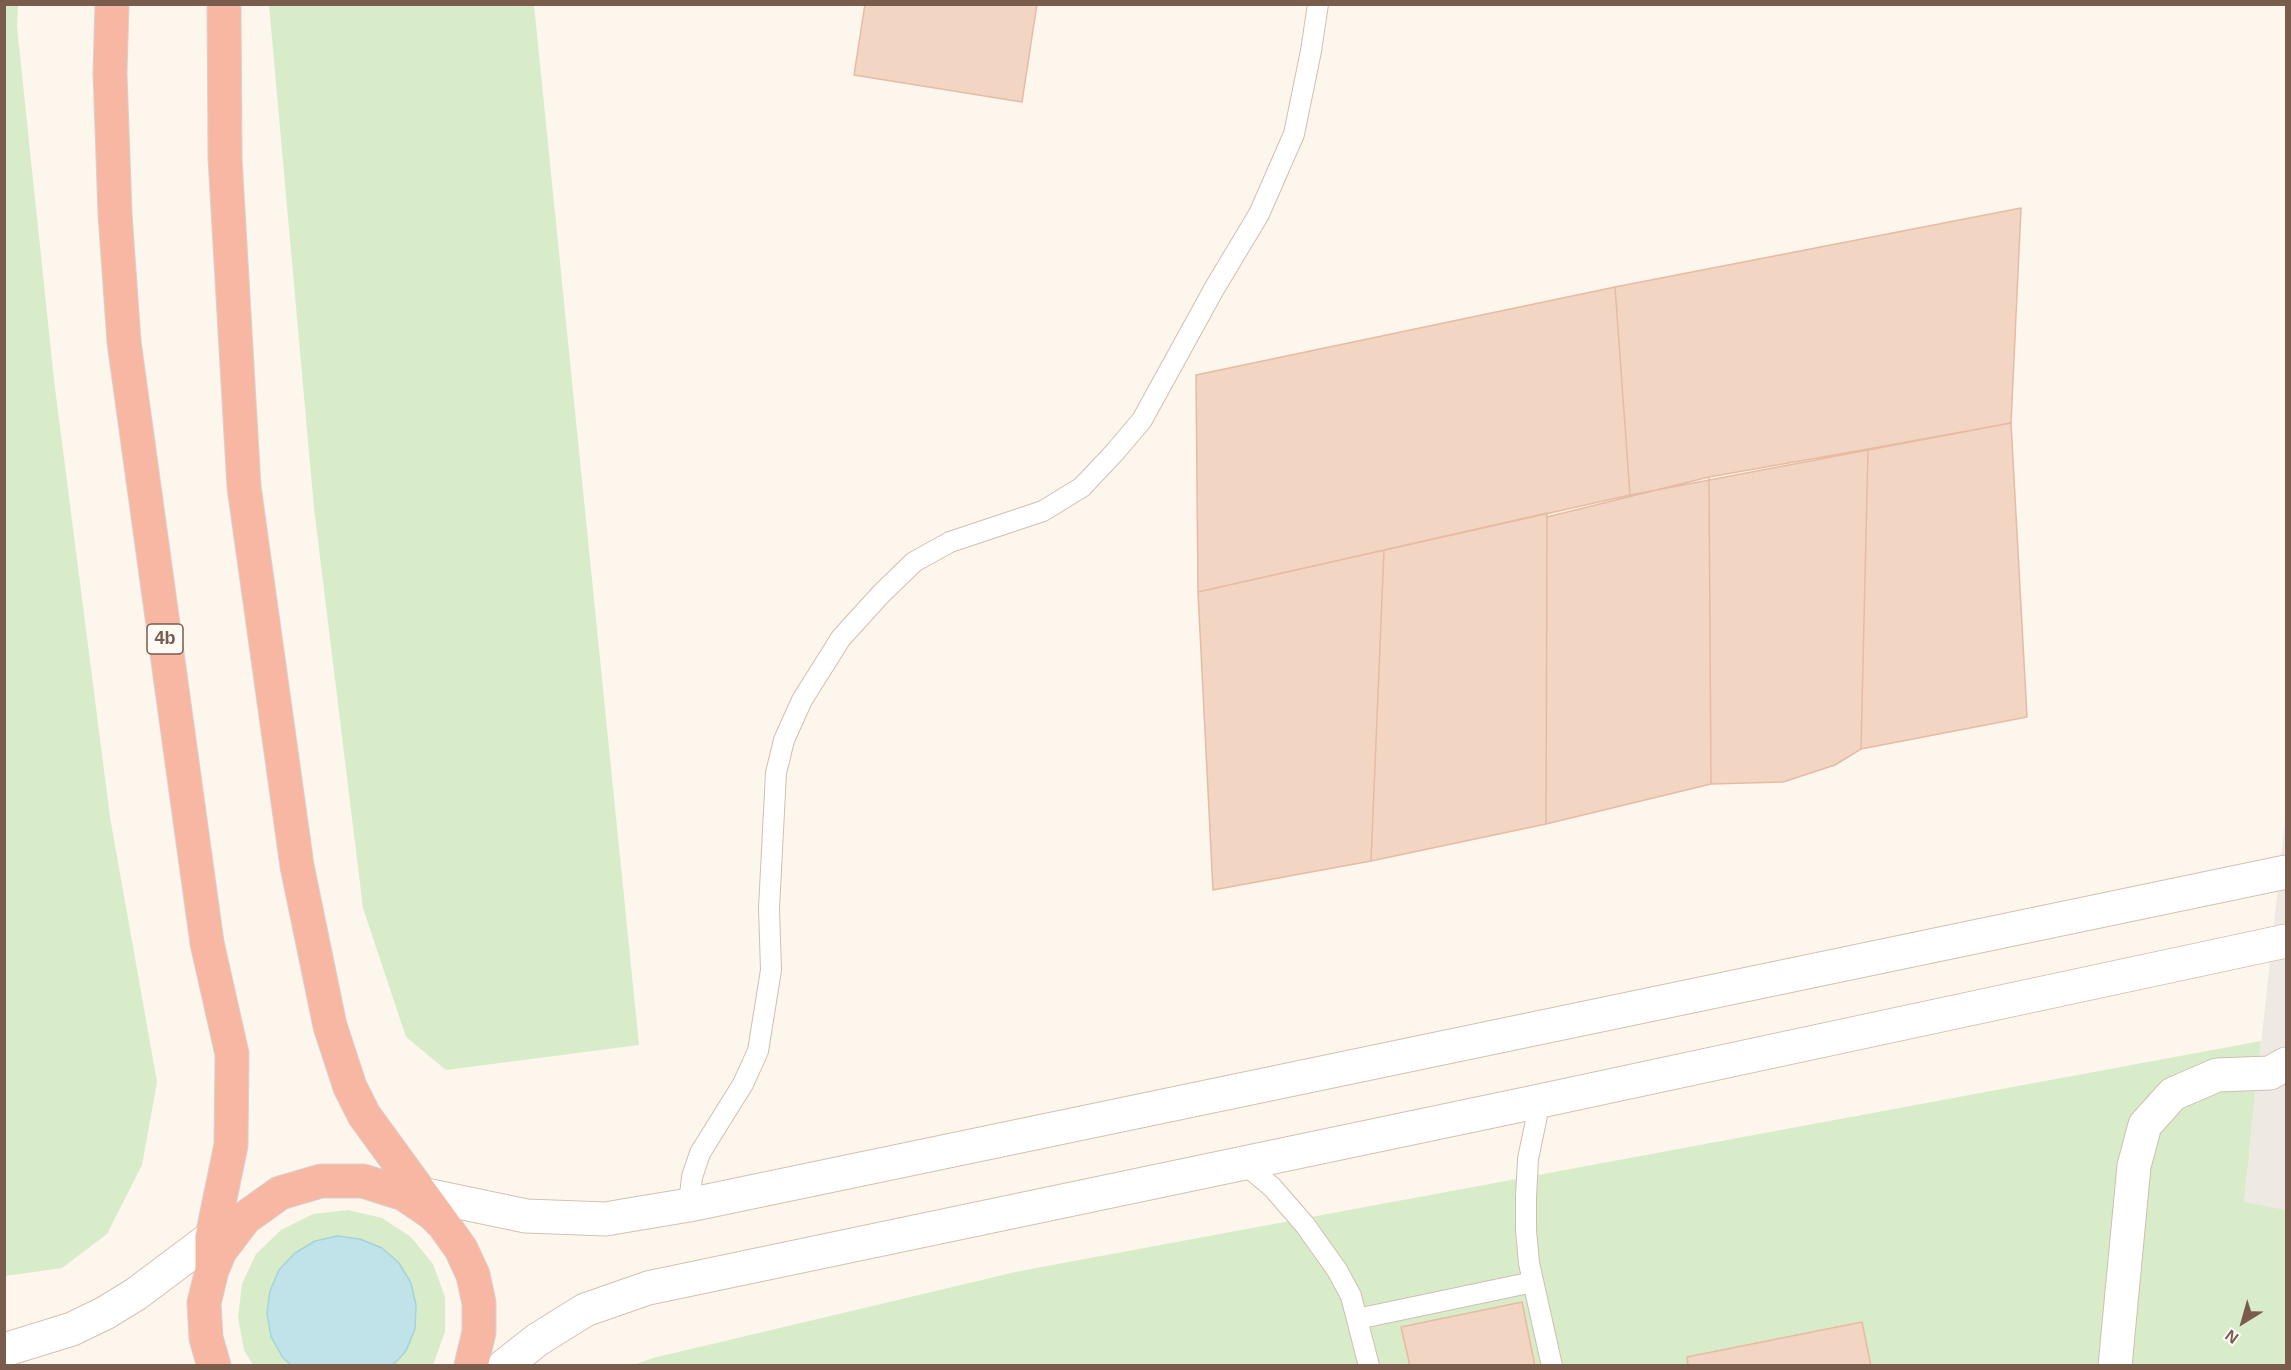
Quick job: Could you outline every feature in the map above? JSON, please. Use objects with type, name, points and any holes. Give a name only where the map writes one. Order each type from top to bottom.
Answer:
[{"type":"highway","name":"4b","points":[[112,4],[110,73],[112,132],[124,342],[207,943],[232,1054],[234,1079],[231,1145],[212,1237],[212,1270]]},
{"type":"highway","points":[[224,4],[225,158],[243,487],[297,866],[337,1053],[364,1115],[412,1194],[444,1226],[461,1249],[473,1275],[479,1313],[480,1364]]},
{"type":"highway","points":[[214,1365],[206,1338],[204,1303],[212,1270],[220,1251],[245,1218],[280,1193],[321,1181],[363,1181],[412,1194]]},
{"type":"main road","points":[[412,1194],[496,1211],[557,1218],[606,1219],[689,1205],[2286,872]]},
{"type":"main road","points":[[480,1364],[537,1340],[585,1310],[648,1288],[1540,1101],[2286,941]]},
{"type":"main road","points":[[2115,1365],[2134,1166],[2145,1125],[2173,1094],[2217,1075],[2270,1073],[2286,1064]]},
{"type":"main road","points":[[4,1350],[72,1329],[105,1313],[136,1294],[212,1237],[245,1218]]},
{"type":"lane","points":[[689,1205],[692,1177],[700,1153],[743,1084],[758,1051],[771,970],[769,908],[776,773],[784,740],[802,700],[841,638],[914,562],[950,542],[1043,511],[1082,487],[1142,420],[1214,289],[1259,214],[1294,134],[1311,51],[1317,4]]},
{"type":"lane","points":[[1540,1101],[1528,1159],[1526,1197],[1529,1263],[1552,1365]]},
{"type":"lane","points":[[1242,1162],[1272,1187],[1321,1246],[1351,1296],[1369,1365]]},
{"type":"lane","points":[[1357,1319],[1533,1282]]},
{"type":"shaded area","points":[[2286,811],[2286,1210],[2244,1203]]},
{"type":"green space","points":[[4,5],[18,5],[17,27],[54,380],[110,817],[157,1082],[142,1165],[107,1234],[62,1268],[5,1276]]},
{"type":"green space","points":[[269,5],[534,5],[639,1045],[446,1070],[406,1037],[363,908],[314,508]]},
{"type":"green space","points":[[2261,1041],[2244,1202],[2286,1210],[2286,1365],[631,1366],[653,1358],[1020,1271]]},
{"type":"green space","points":[[348,1210],[382,1218],[411,1237],[433,1264],[445,1297],[445,1332],[433,1365],[253,1365],[244,1350],[238,1317],[242,1284],[256,1254],[281,1230],[313,1214]]},
{"type":"water","points":[[337,1236],[360,1239],[382,1248],[399,1263],[411,1283],[416,1305],[415,1329],[406,1351],[393,1365],[291,1365],[283,1358],[271,1337],[267,1313],[270,1291],[279,1270],[295,1253],[315,1241]]},
{"type":"building","points":[[865,4],[1037,4],[1022,102],[854,75]]},
{"type":"building","points":[[2021,208],[2011,423],[1630,495],[1615,287]]},
{"type":"building","points":[[1615,287],[1630,495],[1198,592],[1196,375]]},
{"type":"building","points":[[2011,423],[2027,717],[1861,749],[1868,449]]},
{"type":"building","points":[[1868,449],[1861,749],[1835,765],[1783,782],[1711,784],[1709,477]]},
{"type":"building","points":[[1709,477],[1711,784],[1546,824],[1547,517]]},
{"type":"building","points":[[1547,513],[1546,824],[1371,861],[1384,550]]},
{"type":"building","points":[[1384,550],[1371,861],[1213,890],[1198,592]]},
{"type":"building","points":[[1522,1302],[1535,1366],[1410,1366],[1401,1327]]},
{"type":"building","points":[[1862,1322],[1871,1366],[1688,1366],[1687,1357]]}]
